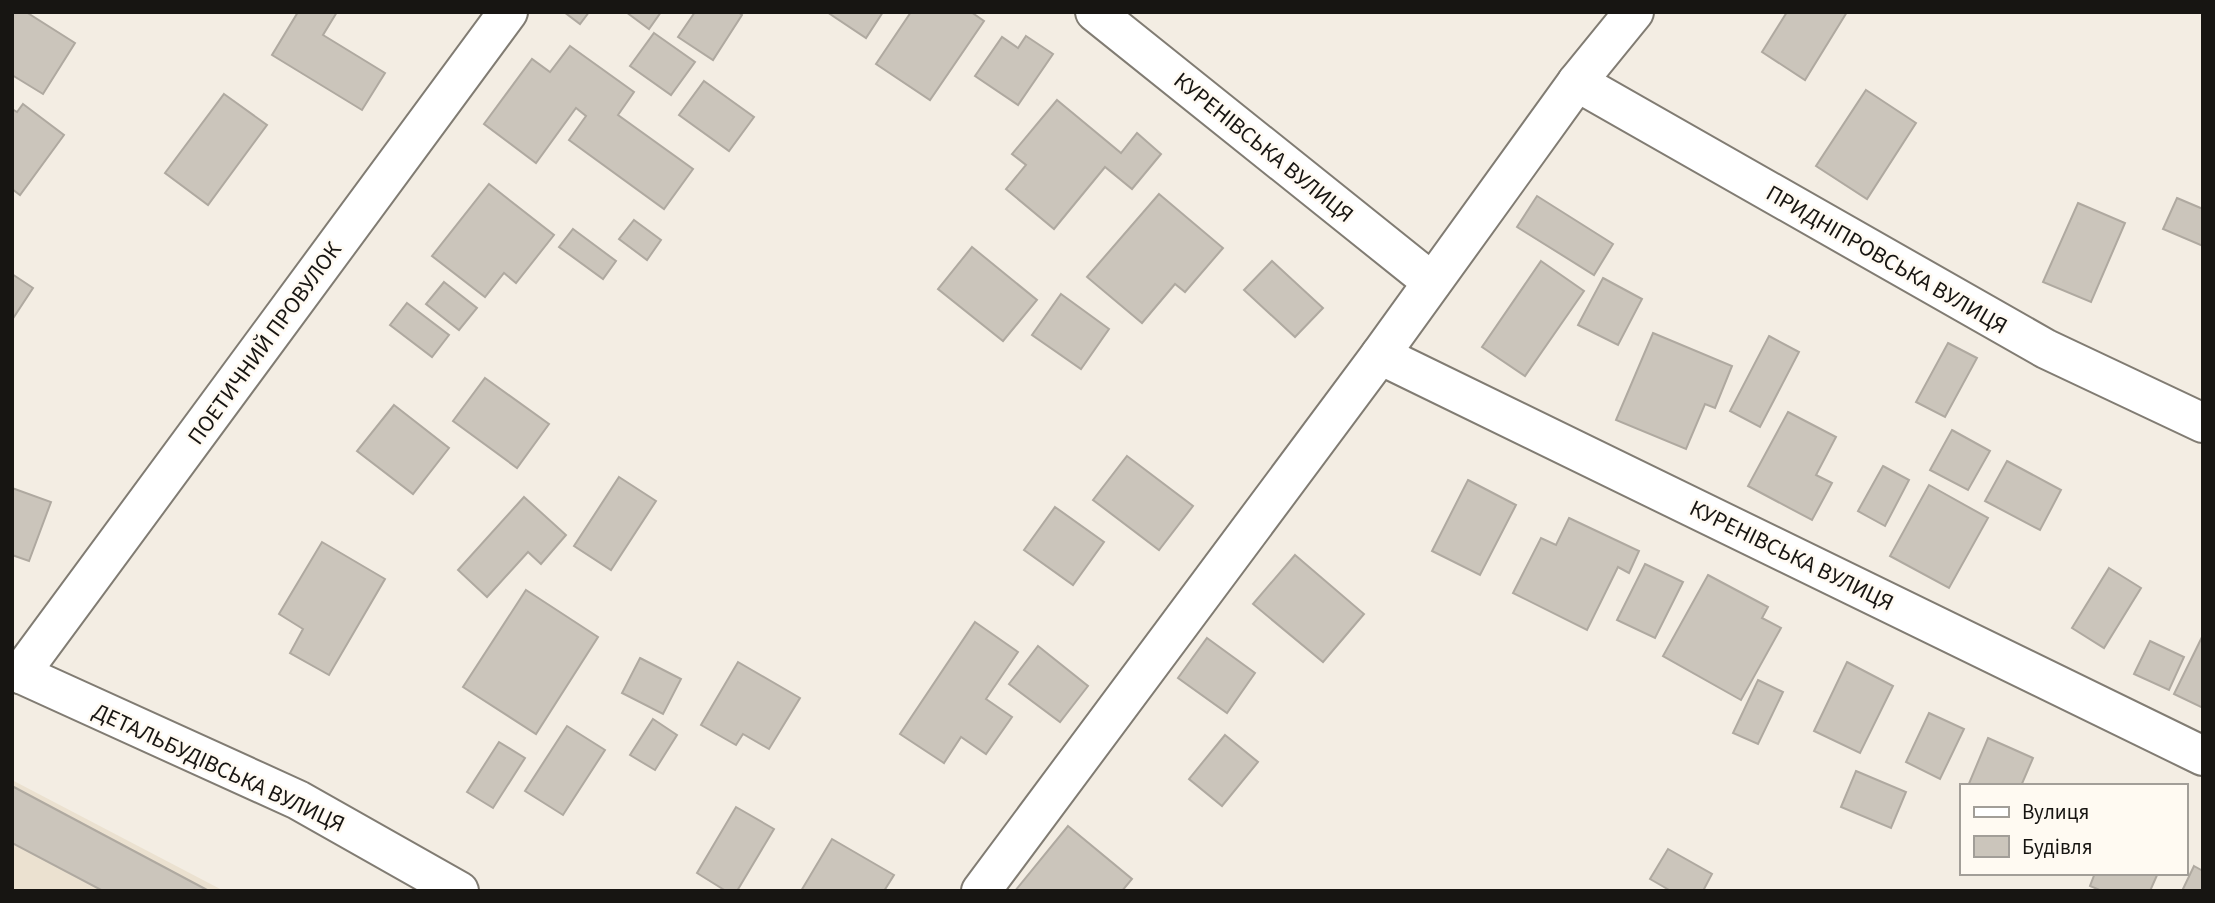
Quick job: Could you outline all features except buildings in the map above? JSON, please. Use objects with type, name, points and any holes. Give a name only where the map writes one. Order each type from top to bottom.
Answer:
[{"type":"street","name":"ПОЕТИЧНИЙ ПРОВУЛОК","points":[[16,672],[508,12]]},
{"type":"street","name":"КУРЕНІВСЬКА ВУЛИЦЯ","points":[[1095,12],[1432,282]]},
{"type":"street","points":[[981,891],[1380,355],[1577,82],[1634,12]]},
{"type":"street","name":"ПРИДНІПРОВСЬКА ВУЛИЦЯ","points":[[1577,82],[2046,349],[2203,423]]},
{"type":"street","name":"КУРЕНІВСЬКА ВУЛИЦЯ","points":[[1380,355],[2203,756]]},
{"type":"street","name":"ДЕТАЛЬБУДІВСЬКА ВУЛИЦЯ","points":[[16,672],[298,800],[459,891]]},
{"type":"shaded area","points":[[12,780],[224,891],[12,891]]}]
